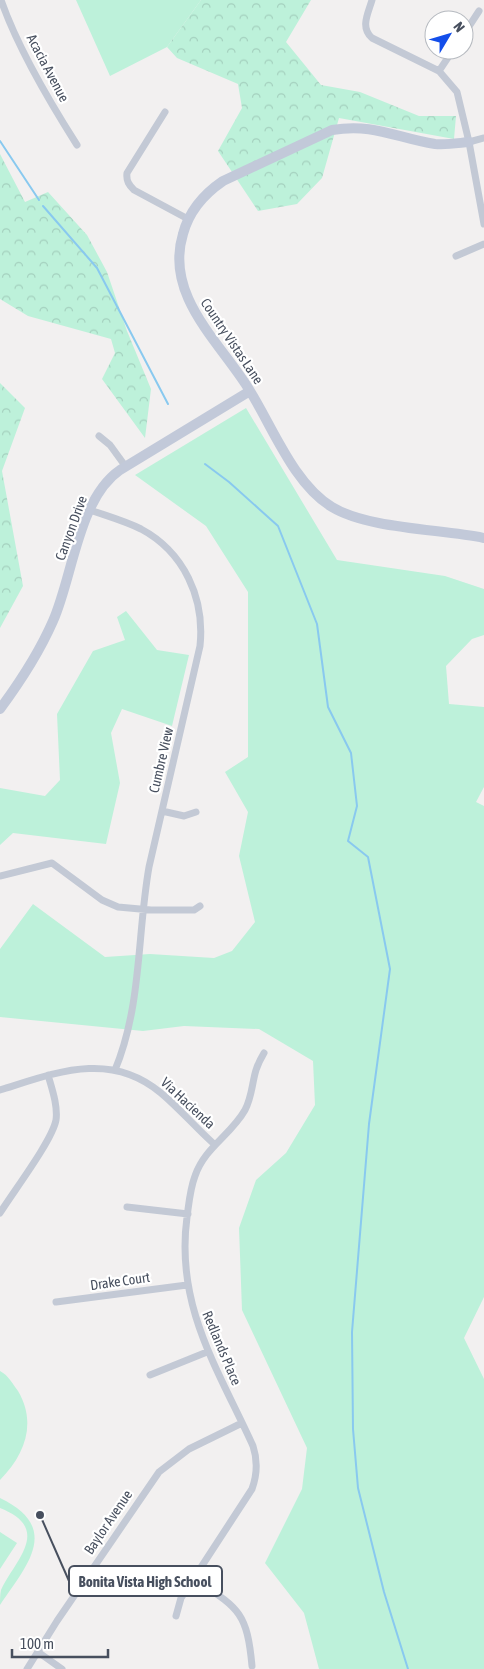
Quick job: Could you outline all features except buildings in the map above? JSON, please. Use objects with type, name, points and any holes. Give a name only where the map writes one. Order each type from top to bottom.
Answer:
[{"type":"street","name":"Acacia Avenue","points":[[1,0],[23,49],[77,145]]},
{"type":"street","points":[[372,0],[364,26],[366,33],[372,38],[439,71],[450,82],[460,98],[470,142],[484,224]]},
{"type":"street","points":[[474,19],[479,11]]},
{"type":"street","points":[[439,71],[446,60]]},
{"type":"street","points":[[166,112],[126,177],[129,186],[134,190],[188,219]]},
{"type":"street","name":"Country Vistas Lane","points":[[484,138],[448,145],[434,144],[376,129],[349,128],[332,130],[223,181],[203,198],[188,219],[182,236],[179,255],[184,291],[197,316],[250,391],[302,479],[319,498],[334,508],[363,520],[484,538]]},
{"type":"street","points":[[456,256],[484,244]]},
{"type":"street","name":"Canyon Drive","points":[[0,710],[35,658],[52,623],[63,598],[90,510],[103,486],[126,467],[250,391]]},
{"type":"street","points":[[99,436],[110,444],[126,467]]},
{"type":"street","name":"Cumbre View","points":[[90,510],[141,529],[165,546],[184,570],[198,601],[202,626],[200,646],[149,867],[143,910],[140,956],[130,1024],[115,1070]]},
{"type":"street","points":[[162,812],[184,816],[196,812]]},
{"type":"street","points":[[0,876],[52,863],[102,900],[118,907],[143,910],[194,910],[200,906]]},
{"type":"street","name":"Redlands Place","points":[[176,1616],[181,1598],[254,1482],[256,1468],[255,1453],[207,1352],[193,1312],[185,1256],[188,1214],[195,1176],[214,1144],[236,1123],[245,1110],[256,1070],[264,1053]]},
{"type":"street","name":"Via Hacienda","points":[[0,1090],[48,1075],[84,1068],[115,1070],[142,1081],[160,1092],[214,1144]]},
{"type":"street","points":[[0,1213],[38,1154],[56,1121],[56,1107],[48,1075]]},
{"type":"street","points":[[126,1207],[188,1214]]},
{"type":"street","name":"Drake Court","points":[[56,1302],[188,1284]]},
{"type":"street","points":[[150,1375],[207,1352]]},
{"type":"street","name":"Baylor Avenue","points":[[27,1669],[62,1613],[159,1472],[189,1450],[242,1423]]},
{"type":"street","points":[[194,1579],[229,1602],[242,1617],[249,1635],[252,1666]]},
{"type":"street","points":[[38,1652],[62,1669]]},
{"type":"green space","points":[[76,0],[201,0],[167,47],[110,76]]},
{"type":"green space","points":[[201,0],[311,0],[286,42],[321,85],[360,92],[419,116],[456,116],[454,139],[339,118],[322,178],[297,204],[258,211],[218,151],[242,108],[238,84],[177,58],[167,47]]},
{"type":"green space","points":[[0,154],[25,202],[48,192],[87,235],[107,272],[127,331],[151,389],[145,438],[102,379],[115,353],[111,339],[28,316],[0,299]]},
{"type":"green space","points":[[0,383],[25,408],[2,471],[23,586],[0,628]]},
{"type":"green space","points":[[246,408],[337,560],[445,576],[484,589],[484,635],[472,639],[446,666],[449,704],[484,707],[484,787],[476,802],[484,806],[484,1297],[464,1338],[484,1379],[484,1669],[319,1669],[304,1613],[265,1563],[302,1489],[307,1448],[242,1310],[239,1228],[256,1180],[286,1153],[315,1105],[313,1061],[259,1029],[184,1026],[143,1031],[0,1017],[0,949],[33,904],[105,957],[150,954],[214,958],[232,951],[255,922],[239,856],[248,812],[225,772],[248,757],[248,592],[206,526],[135,475]]},
{"type":"green space","points":[[126,611],[157,650],[189,655],[172,726],[122,709],[111,733],[120,783],[106,844],[13,833],[0,845],[0,788],[45,796],[60,780],[57,714],[93,651],[125,640],[117,617]]},
{"type":"green space","points":[[0,1371],[8,1377],[24,1403],[27,1427],[22,1449],[9,1470],[0,1480]]},
{"type":"green space","points":[[0,1498],[19,1510],[30,1522],[34,1534],[33,1548],[28,1561],[0,1605],[1,1590],[26,1546],[27,1535],[24,1525],[16,1516],[0,1508]]},
{"type":"green space","points":[[0,1532],[17,1543],[0,1569]]},
{"type":"waterway","points":[[0,141],[39,200]]},
{"type":"waterway","points":[[43,206],[97,268],[168,404]]},
{"type":"waterway","points":[[205,464],[229,482],[278,526],[317,624],[328,707],[351,753],[357,806],[348,841],[368,857],[390,969],[369,1124],[352,1332],[353,1429],[358,1488],[384,1592],[408,1669]]},
{"type":"place","name":"Bonita Vista High School","points":[[40,1515]]}]
